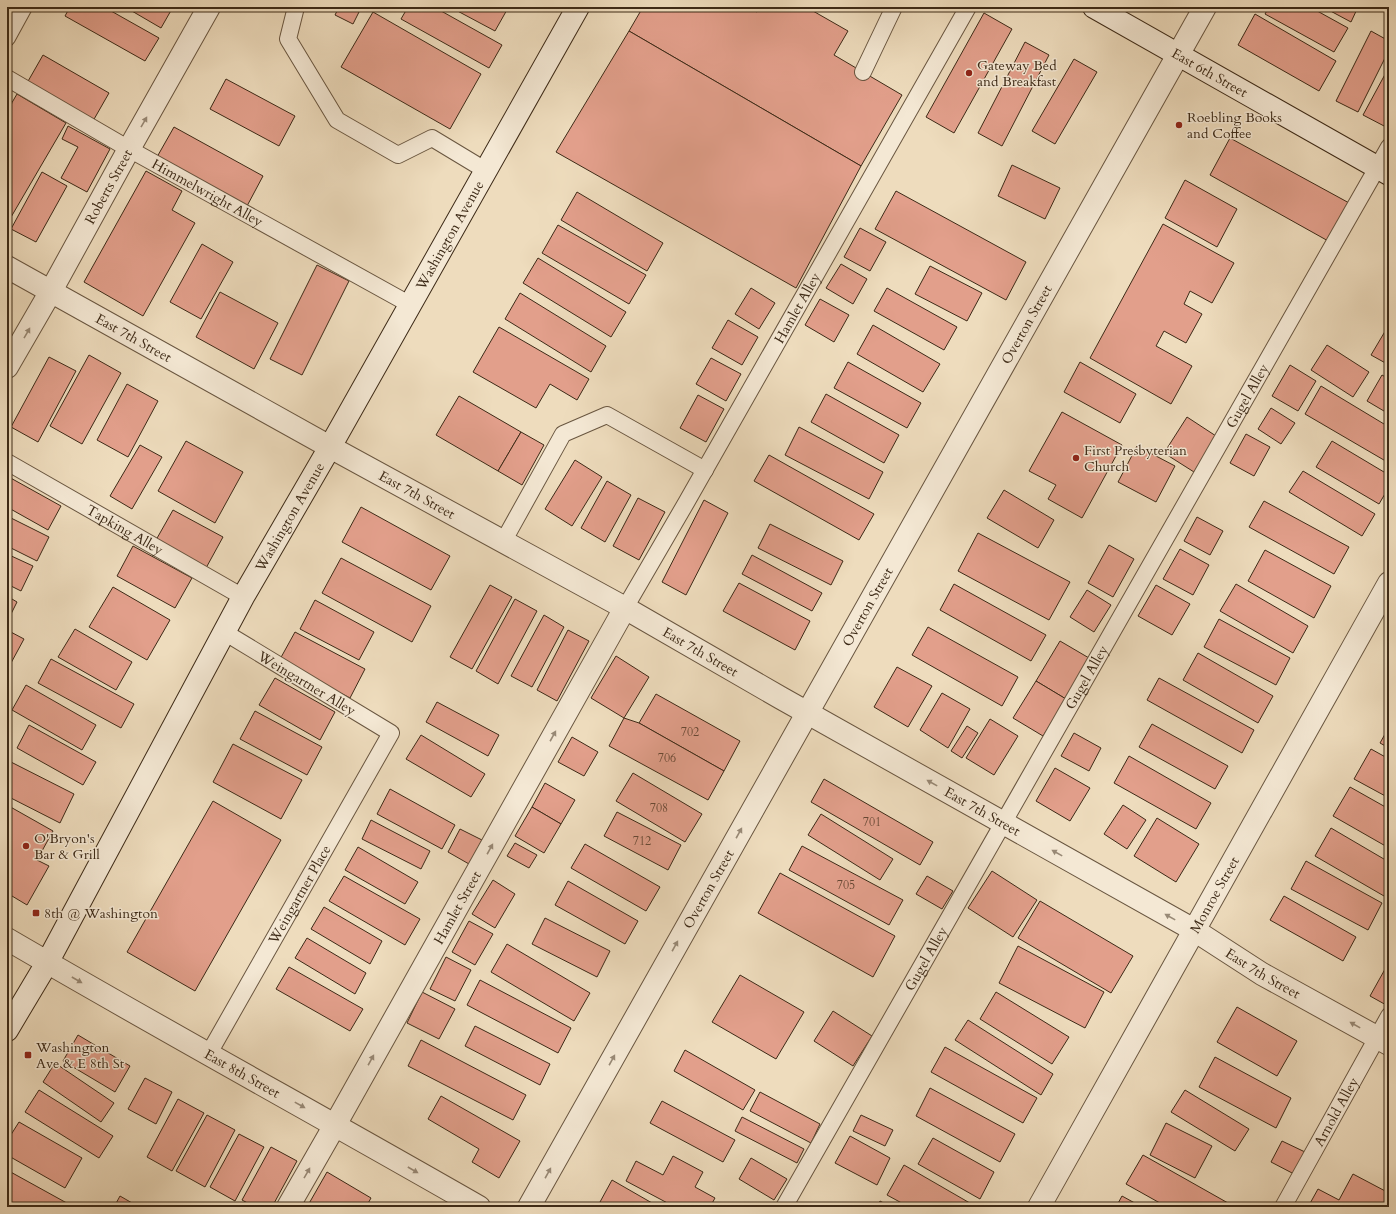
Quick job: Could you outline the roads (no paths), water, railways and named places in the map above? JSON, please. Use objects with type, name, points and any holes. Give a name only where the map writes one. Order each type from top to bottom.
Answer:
[{"type":"street","name":"Roberts Street","points":[[7,367],[209,7]]},
{"type":"street","name":"Washington Avenue","points":[[7,1030],[47,963],[243,597],[330,447],[409,304],[578,7]]},
{"type":"street","name":"East 6th Street","points":[[1094,7],[1383,171]]},
{"type":"street","name":"Overton Street","points":[[529,1207],[806,712],[1205,7]]},
{"type":"street","name":"East 7th Street","points":[[7,267],[330,447],[625,608],[806,712],[1194,930],[1262,974],[1383,1041]]},
{"type":"street","name":"Monroe Street","points":[[1039,1207],[1389,583]]},
{"type":"street","name":"Hamlet Street","points":[[288,1207],[625,608]]},
{"type":"street","name":"East 8th Street","points":[[7,939],[208,1055],[479,1207]]},
{"type":"lane","points":[[7,38],[24,7]]},
{"type":"lane","points":[[296,7],[288,39],[337,120],[398,155],[432,138],[486,170]]},
{"type":"lane","points":[[863,72],[894,7]]},
{"type":"lane","name":"Hamlet Alley","points":[[625,608],[968,7]]},
{"type":"lane","name":"Himmelwright Alley","points":[[7,78],[129,149],[409,304]]},
{"type":"lane","name":"Gugel Alley","points":[[784,1207],[1004,823],[1383,171],[1389,147]]},
{"type":"lane","points":[[503,542],[563,434],[607,416],[705,470]]},
{"type":"lane","name":"Tapking Alley","points":[[7,462],[243,597]]},
{"type":"lane","name":"Weingartner Alley","points":[[224,632],[390,733]]},
{"type":"lane","name":"Weingartner Place","points":[[208,1055],[390,733]]},
{"type":"lane","name":"Arnold Alley","points":[[1282,1207],[1383,1041],[1389,1016]]},
{"type":"place","name":"Gateway Bed and Breakfast","points":[[969,73]]},
{"type":"place","name":"Roebling Books and Coffee","points":[[1179,125]]},
{"type":"place","name":"First Presbyterian Church","points":[[1076,458]]},
{"type":"place","name":"O'Bryon's Bar & Grill","points":[[26,846]]},
{"type":"place","name":"8th @ Washington","points":[[36,913]]},
{"type":"place","name":"Washington Ave & E 8th St","points":[[28,1055]]}]
